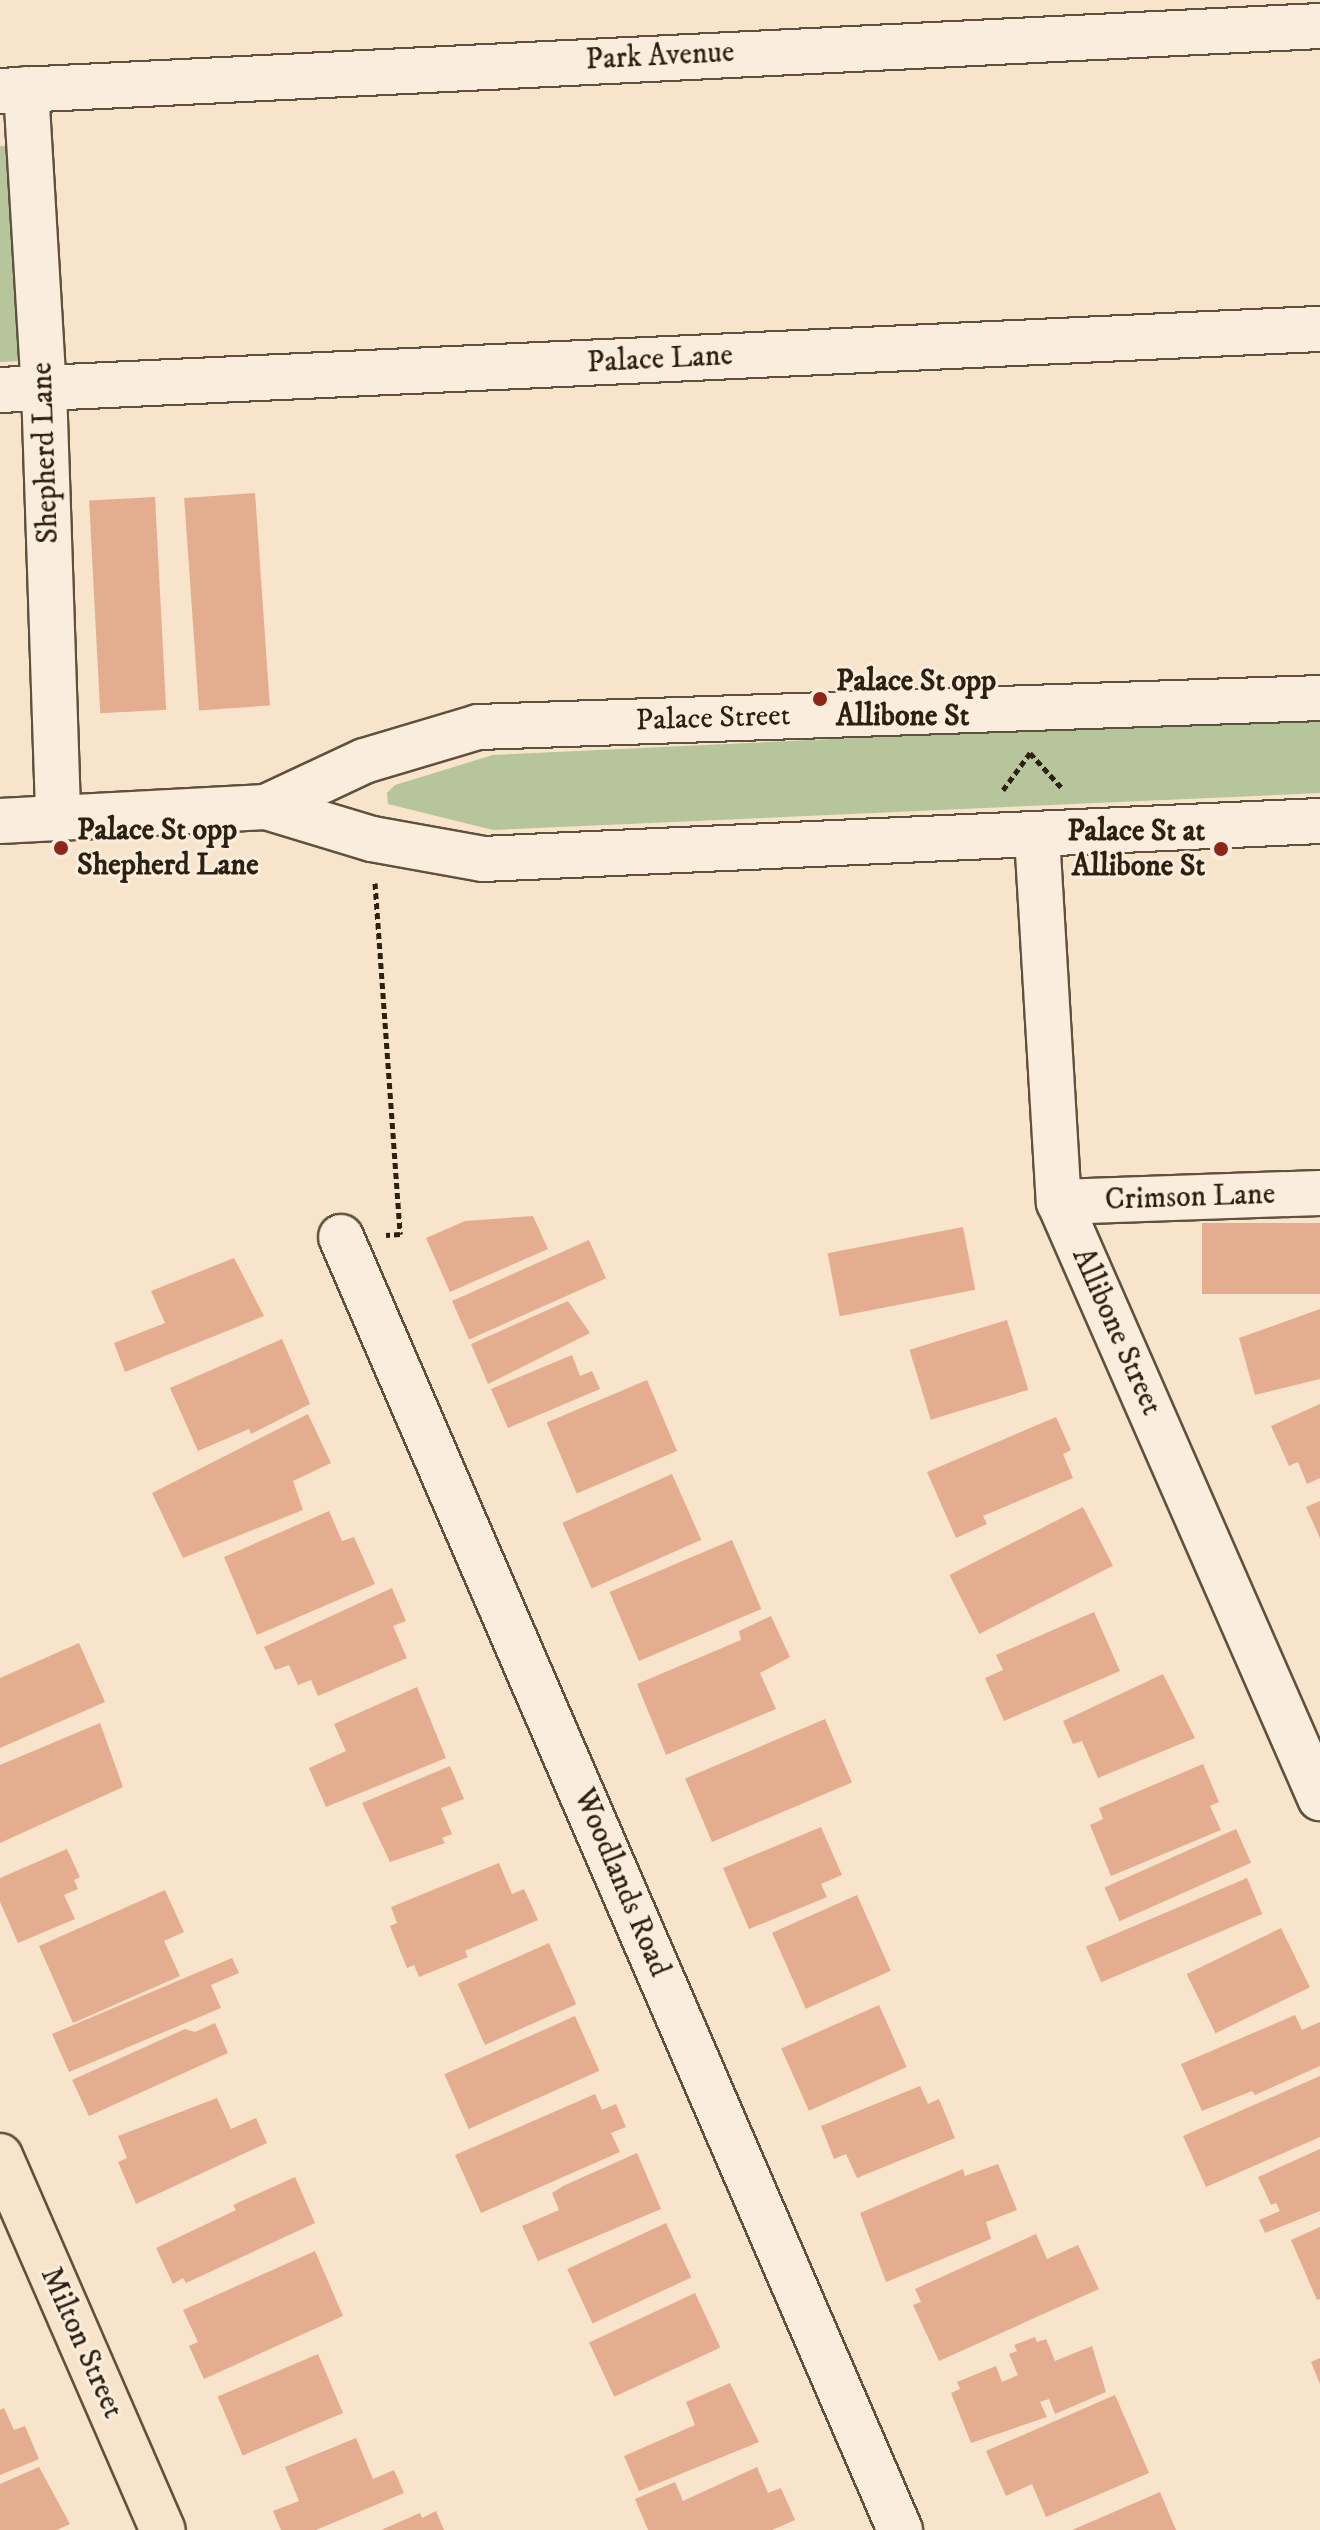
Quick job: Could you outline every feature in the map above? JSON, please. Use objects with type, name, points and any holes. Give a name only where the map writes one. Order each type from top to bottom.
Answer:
[{"type":"main road","name":"Milton Street","points":[[0,2156],[163,2530]]},
{"type":"street","name":"Park Avenue","points":[[13,90],[1320,26]]},
{"type":"street","name":"Shepherd Lane","points":[[13,90],[44,388],[58,818]]},
{"type":"street","name":"Palace Lane","points":[[0,390],[1320,329]]},
{"type":"street","name":"Palace Street","points":[[266,807],[364,761],[478,727],[1320,698]]},
{"type":"street","name":"Palace Street","points":[[0,821],[266,807],[372,839],[483,859],[1320,821]]},
{"type":"street","name":"Allibone Street","points":[[1037,836],[1059,1202],[1320,1798]]},
{"type":"street","name":"Crimson Lane","points":[[1059,1202],[1320,1193]]},
{"type":"street","name":"Woodlands Road","points":[[341,1237],[900,2530]]},
{"type":"path","points":[[372,839],[400,1234]]},
{"type":"green space","points":[[17,145],[24,361],[0,362],[0,146]]},
{"type":"green space","points":[[1320,716],[1320,793],[493,830],[388,804],[387,793],[395,785],[493,755]]},
{"type":"building","points":[[255,493],[270,705],[199,710],[184,498]]},
{"type":"building","points":[[155,497],[166,710],[100,713],[89,500]]},
{"type":"building","points":[[533,1216],[548,1249],[450,1292],[426,1238],[465,1221]]},
{"type":"building","points":[[1202,1223],[1320,1223],[1320,1294],[1202,1294]]},
{"type":"building","points":[[963,1227],[975,1290],[840,1316],[828,1253]]},
{"type":"building","points":[[589,1240],[606,1278],[469,1339],[452,1301]]},
{"type":"building","points":[[234,1258],[264,1316],[125,1372],[114,1343],[165,1323],[151,1291]]},
{"type":"building","points":[[568,1301],[590,1333],[488,1384],[471,1344]]},
{"type":"building","points":[[1320,1309],[1320,1379],[1255,1395],[1239,1338]]},
{"type":"building","points":[[1007,1320],[1028,1390],[931,1420],[909,1350]]},
{"type":"building","points":[[282,1339],[310,1404],[251,1434],[249,1429],[198,1451],[170,1388]]},
{"type":"building","points":[[572,1355],[580,1376],[592,1371],[600,1389],[508,1428],[491,1389]]},
{"type":"building","points":[[647,1380],[677,1451],[577,1493],[547,1423]]},
{"type":"building","points":[[1320,1404],[1320,1478],[1307,1484],[1298,1462],[1289,1466],[1271,1426]]},
{"type":"building","points":[[308,1414],[331,1463],[293,1481],[303,1510],[183,1558],[152,1493]]},
{"type":"building","points":[[1056,1417],[1071,1450],[1063,1454],[1073,1478],[983,1516],[987,1524],[956,1538],[927,1472]]},
{"type":"building","points":[[672,1474],[701,1540],[592,1589],[562,1523]]},
{"type":"building","points":[[1320,1501],[1320,1538],[1306,1507]]},
{"type":"building","points":[[1083,1507],[1113,1566],[979,1634],[949,1575]]},
{"type":"building","points":[[329,1511],[342,1541],[354,1537],[375,1584],[257,1635],[224,1557]]},
{"type":"building","points":[[732,1540],[761,1609],[639,1661],[610,1592]]},
{"type":"building","points":[[392,1588],[406,1621],[393,1626],[407,1658],[318,1696],[311,1680],[298,1685],[289,1665],[275,1670],[264,1647]]},
{"type":"building","points":[[1094,1612],[1120,1671],[1004,1721],[985,1678],[1003,1670],[996,1655]]},
{"type":"building","points":[[771,1616],[790,1657],[760,1673],[776,1709],[666,1755],[637,1684],[741,1640],[739,1631]]},
{"type":"building","points":[[79,1643],[105,1702],[0,1748],[0,1678]]},
{"type":"building","points":[[1163,1674],[1195,1738],[1098,1778],[1082,1741],[1073,1744],[1063,1721]]},
{"type":"building","points":[[417,1687],[446,1758],[326,1807],[309,1768],[346,1751],[334,1724]]},
{"type":"building","points":[[825,1719],[852,1783],[712,1842],[685,1778]]},
{"type":"building","points":[[100,1723],[123,1787],[0,1843],[0,1765]]},
{"type":"building","points":[[1203,1764],[1219,1802],[1210,1806],[1221,1830],[1111,1876],[1090,1825],[1103,1819],[1099,1808]]},
{"type":"building","points":[[450,1766],[464,1799],[441,1808],[452,1834],[442,1838],[445,1843],[390,1862],[362,1803]]},
{"type":"building","points":[[821,1827],[842,1875],[821,1884],[827,1897],[749,1929],[723,1868]]},
{"type":"building","points":[[1236,1829],[1251,1863],[1119,1921],[1104,1888]]},
{"type":"building","points":[[67,1849],[80,1877],[74,1880],[78,1889],[64,1895],[75,1919],[18,1943],[0,1902],[0,1878]]},
{"type":"building","points":[[499,1863],[512,1894],[524,1889],[538,1920],[465,1951],[468,1957],[419,1977],[414,1965],[407,1968],[390,1926],[397,1923],[391,1907]]},
{"type":"building","points":[[1247,1878],[1262,1914],[1101,1982],[1086,1946]]},
{"type":"building","points":[[165,1890],[184,1932],[164,1941],[180,1976],[73,2023],[39,1946]]},
{"type":"building","points":[[857,1895],[891,1971],[806,2009],[772,1933]]},
{"type":"building","points":[[1281,1928],[1310,1987],[1216,2033],[1187,1974]]},
{"type":"building","points":[[549,1943],[576,2004],[485,2045],[458,1984]]},
{"type":"building","points":[[232,1958],[239,1973],[211,1985],[221,2008],[69,2072],[52,2034]]},
{"type":"building","points":[[879,2005],[907,2067],[809,2111],[781,2049]]},
{"type":"building","points":[[1295,2015],[1302,2030],[1320,2022],[1320,2066],[1255,2095],[1252,2091],[1202,2111],[1181,2064]]},
{"type":"building","points":[[575,2016],[599,2071],[469,2129],[444,2074]]},
{"type":"building","points":[[215,2023],[228,2053],[89,2116],[72,2080],[185,2029],[195,2032]]},
{"type":"building","points":[[1320,2076],[1320,2137],[1206,2187],[1183,2136]]},
{"type":"building","points":[[920,2086],[928,2104],[939,2099],[955,2138],[857,2178],[846,2154],[834,2159],[821,2126]]},
{"type":"building","points":[[595,2094],[602,2110],[616,2104],[626,2127],[611,2133],[620,2152],[481,2213],[455,2155]]},
{"type":"building","points":[[217,2098],[231,2129],[256,2118],[267,2143],[136,2204],[118,2162],[127,2158],[118,2136]]},
{"type":"building","points":[[1320,2149],[1320,2211],[1265,2233],[1259,2220],[1280,2211],[1276,2203],[1271,2205],[1258,2177]]},
{"type":"building","points":[[637,2153],[661,2209],[538,2261],[522,2226],[559,2210],[552,2193]]},
{"type":"building","points":[[998,2164],[1017,2210],[986,2222],[991,2239],[886,2282],[860,2213],[963,2169],[965,2176]]},
{"type":"building","points":[[295,2177],[315,2223],[186,2283],[183,2278],[173,2284],[156,2248],[236,2210],[233,2205]]},
{"type":"building","points":[[666,2223],[691,2277],[593,2323],[567,2269]]},
{"type":"building","points":[[1320,2227],[1320,2299],[1317,2300],[1291,2240]]},
{"type":"building","points":[[1036,2234],[1047,2259],[1078,2245],[1099,2289],[939,2361],[913,2305],[921,2302],[915,2289]]},
{"type":"building","points":[[315,2251],[343,2316],[204,2379],[189,2346],[198,2342],[183,2310]]},
{"type":"building","points":[[695,2293],[720,2347],[614,2397],[589,2342]]},
{"type":"building","points":[[1035,2337],[1037,2342],[1046,2339],[1055,2361],[1092,2346],[1106,2392],[1055,2414],[1049,2399],[1040,2402],[1047,2417],[971,2443],[951,2393],[960,2389],[957,2382],[996,2366],[1002,2382],[1018,2375],[1009,2354],[1017,2351],[1014,2345]]},
{"type":"building","points":[[318,2354],[343,2413],[243,2456],[218,2397]]},
{"type":"building","points":[[1320,2358],[1320,2384],[1311,2362]]},
{"type":"building","points":[[730,2383],[759,2442],[639,2491],[624,2456],[695,2425],[686,2402]]},
{"type":"building","points":[[1115,2395],[1149,2473],[1046,2517],[1032,2484],[1006,2496],[986,2451]]},
{"type":"building","points":[[4,2408],[14,2430],[25,2426],[39,2459],[0,2475],[0,2410]]},
{"type":"building","points":[[356,2438],[373,2479],[394,2470],[404,2493],[316,2530],[281,2530],[273,2511],[299,2501],[285,2467]]},
{"type":"building","points":[[39,2467],[70,2524],[57,2530],[0,2530],[0,2484]]},
{"type":"building","points":[[757,2467],[768,2493],[781,2488],[795,2520],[772,2530],[648,2530],[635,2499],[675,2482],[683,2501]]},
{"type":"building","points":[[1160,2492],[1176,2530],[1072,2530]]},
{"type":"building","points":[[436,2511],[444,2530],[381,2530],[420,2513],[422,2518]]},
{"type":"place","name":"Palace St opp Allibone St","points":[[820,699]]},
{"type":"place","name":"Palace St opp Shepherd Lane","points":[[61,848]]},
{"type":"place","name":"Palace St at Allibone St","points":[[1221,849]]}]
